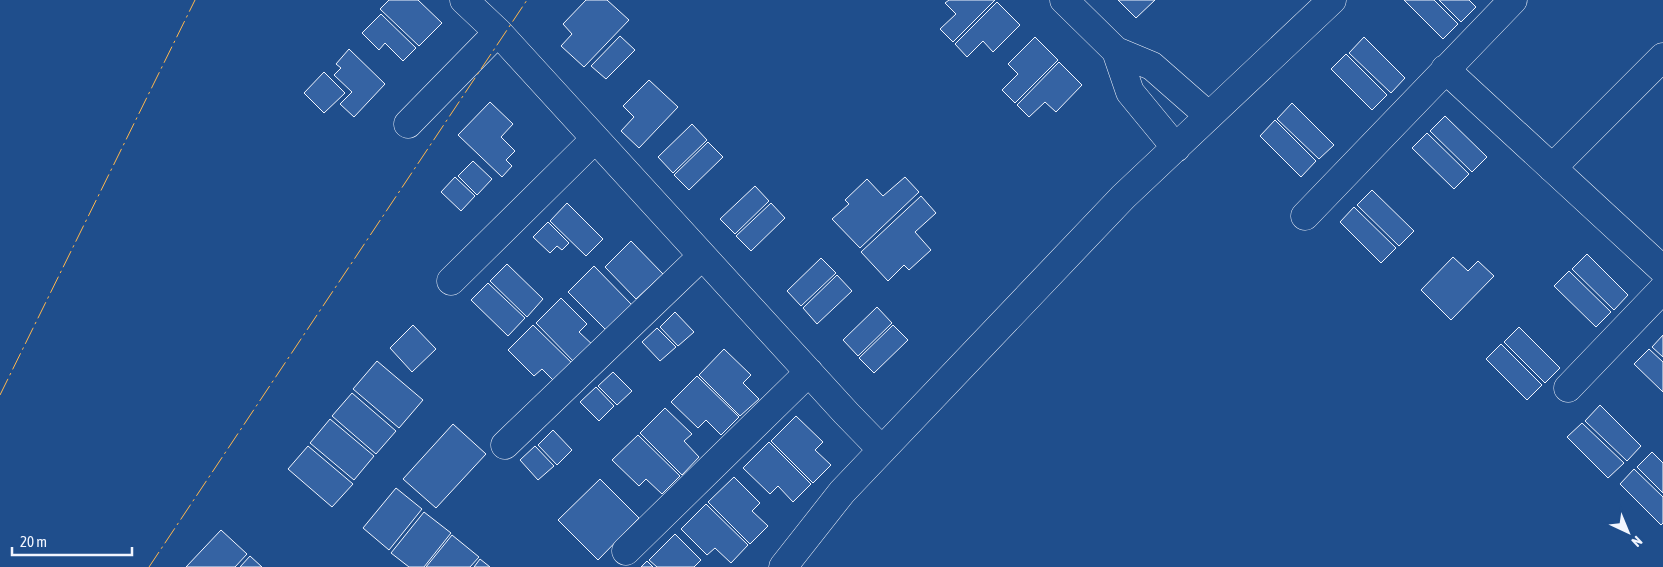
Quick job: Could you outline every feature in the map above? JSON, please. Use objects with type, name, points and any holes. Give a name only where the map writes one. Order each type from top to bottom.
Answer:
[{"type":"street","points":[[464,0],[498,32],[882,450]]},
{"type":"street","points":[[1064,0],[1116,51],[1152,66],[1209,116]]},
{"type":"street","points":[[783,567],[842,492],[1123,197],[1332,0]]},
{"type":"street","points":[[1305,216],[1513,0]]},
{"type":"street","points":[[408,124],[498,32]]},
{"type":"street","points":[[1116,51],[1130,92],[1176,148]]},
{"type":"street","points":[[1552,168],[1663,58]]},
{"type":"street","points":[[1445,69],[1663,270]]},
{"type":"street","points":[[451,281],[595,139]]},
{"type":"street","points":[[505,445],[702,256]]},
{"type":"street","points":[[1568,388],[1663,289]]},
{"type":"street","points":[[626,551],[809,372]]},
{"type":"building","points":[[389,0],[418,0],[442,23],[419,46],[380,9]]},
{"type":"building","points":[[586,0],[607,0],[629,20],[584,67],[561,46],[572,34],[563,24]]},
{"type":"building","points":[[949,0],[995,0],[953,42],[940,29],[956,14],[945,3]]},
{"type":"building","points":[[1118,0],[1155,0],[1136,18]]},
{"type":"building","points":[[1404,0],[1434,0],[1458,24],[1443,39]]},
{"type":"building","points":[[1439,0],[1469,0],[1476,7],[1461,22]]},
{"type":"building","points":[[997,2],[1020,25],[993,52],[983,41],[967,57],[955,44]]},
{"type":"building","points":[[381,14],[416,48],[403,61],[385,43],[379,50],[362,33]]},
{"type":"building","points":[[620,36],[635,50],[606,79],[591,66]]},
{"type":"building","points":[[1035,37],[1058,60],[1015,103],[1002,90],[1018,74],[1008,64]]},
{"type":"building","points":[[1364,37],[1405,78],[1391,93],[1349,53]]},
{"type":"building","points":[[349,49],[385,84],[354,117],[340,104],[352,92],[334,75],[341,68],[336,64]]},
{"type":"building","points":[[1346,54],[1387,95],[1372,110],[1331,69]]},
{"type":"building","points":[[1059,62],[1082,85],[1056,112],[1045,102],[1029,117],[1017,105]]},
{"type":"building","points":[[324,72],[345,93],[324,113],[304,93]]},
{"type":"building","points":[[649,80],[678,107],[639,148],[621,131],[634,117],[623,106]]},
{"type":"building","points":[[490,102],[513,124],[501,137],[515,151],[506,160],[512,166],[502,177],[458,135]]},
{"type":"building","points":[[1292,103],[1334,145],[1319,159],[1277,119]]},
{"type":"building","points":[[1445,116],[1487,157],[1472,172],[1430,131]]},
{"type":"building","points":[[1275,120],[1316,161],[1301,177],[1260,136]]},
{"type":"building","points":[[692,124],[707,140],[673,173],[658,157]]},
{"type":"building","points":[[1427,133],[1469,174],[1454,189],[1412,148]]},
{"type":"building","points":[[708,142],[723,157],[689,190],[674,175]]},
{"type":"building","points":[[473,161],[492,179],[477,195],[458,176]]},
{"type":"building","points":[[455,177],[475,196],[461,211],[441,192]]},
{"type":"building","points":[[905,177],[919,192],[860,248],[832,219],[849,204],[845,200],[867,179],[883,196]]},
{"type":"building","points":[[755,186],[769,201],[735,234],[720,219]]},
{"type":"building","points":[[1372,190],[1414,231],[1399,246],[1357,205]]},
{"type":"building","points":[[921,196],[936,213],[915,232],[931,250],[909,270],[904,265],[888,281],[861,252]]},
{"type":"building","points":[[567,203],[603,239],[586,256],[550,221]]},
{"type":"building","points":[[771,203],[785,218],[751,251],[736,236]]},
{"type":"building","points":[[1354,207],[1396,248],[1381,263],[1340,222]]},
{"type":"building","points":[[548,222],[569,243],[562,250],[557,246],[550,253],[533,237]]},
{"type":"building","points":[[631,241],[663,274],[636,299],[605,267]]},
{"type":"building","points":[[1587,254],[1628,295],[1614,310],[1572,269]]},
{"type":"building","points":[[1453,257],[1468,271],[1478,261],[1494,276],[1451,320],[1421,290]]},
{"type":"building","points":[[821,258],[836,273],[801,306],[787,291]]},
{"type":"building","points":[[507,264],[543,299],[527,317],[490,281]]},
{"type":"building","points":[[594,266],[632,305],[606,330],[568,292]]},
{"type":"building","points":[[1569,271],[1611,312],[1596,327],[1554,286]]},
{"type":"building","points":[[837,275],[852,291],[817,324],[803,308]]},
{"type":"building","points":[[488,283],[525,318],[508,336],[471,300]]},
{"type":"building","points":[[561,298],[587,324],[579,332],[595,347],[577,365],[536,323]]},
{"type":"building","points":[[877,307],[892,323],[858,356],[843,340]]},
{"type":"building","points":[[675,312],[694,332],[678,346],[660,327]]},
{"type":"building","points":[[413,325],[436,349],[412,372],[390,348]]},
{"type":"building","points":[[533,325],[575,366],[557,384],[542,369],[534,376],[508,350]]},
{"type":"building","points":[[893,325],[908,340],[874,373],[859,358]]},
{"type":"building","points":[[1519,327],[1560,368],[1545,383],[1504,342]]},
{"type":"building","points":[[657,328],[676,347],[660,361],[642,342]]},
{"type":"building","points":[[1663,335],[1663,357],[1652,347]]},
{"type":"building","points":[[1501,344],[1542,385],[1527,400],[1486,359]]},
{"type":"building","points":[[724,349],[751,375],[743,383],[759,399],[740,416],[699,375]]},
{"type":"building","points":[[1649,349],[1663,362],[1663,392],[1634,364]]},
{"type":"building","points":[[377,361],[423,400],[399,428],[353,389]]},
{"type":"building","points":[[613,372],[632,391],[617,405],[598,386]]},
{"type":"building","points":[[697,376],[739,417],[721,435],[706,420],[698,428],[671,402]]},
{"type":"building","points":[[596,387],[614,406],[599,421],[580,402]]},
{"type":"building","points":[[352,393],[396,431],[376,454],[332,416]]},
{"type":"building","points":[[1600,405],[1641,446],[1627,461],[1585,421]]},
{"type":"building","points":[[665,408],[692,434],[684,441],[699,457],[682,475],[640,433]]},
{"type":"building","points":[[796,416],[823,442],[815,450],[831,465],[813,483],[771,441]]},
{"type":"building","points":[[330,419],[374,456],[354,480],[310,443]]},
{"type":"building","points":[[1582,423],[1624,463],[1608,478],[1567,437]]},
{"type":"building","points":[[453,424],[486,454],[436,508],[403,479]]},
{"type":"building","points":[[553,430],[572,450],[557,465],[538,445]]},
{"type":"building","points":[[638,435],[680,476],[662,494],[646,479],[639,486],[612,460]]},
{"type":"building","points":[[769,442],[811,484],[793,502],[778,486],[770,494],[743,468]]},
{"type":"building","points":[[308,446],[353,484],[332,507],[288,469]]},
{"type":"building","points":[[535,446],[554,466],[538,480],[520,460]]},
{"type":"building","points":[[1652,452],[1663,463],[1663,493],[1637,467]]},
{"type":"building","points":[[1634,469],[1663,497],[1663,523],[1661,525],[1620,484]]},
{"type":"building","points":[[734,477],[760,503],[752,511],[768,526],[750,544],[708,502]]},
{"type":"building","points":[[600,479],[639,518],[598,560],[558,520]]},
{"type":"building","points":[[396,488],[422,509],[389,550],[363,528]]},
{"type":"building","points":[[706,504],[748,545],[731,563],[715,548],[707,555],[681,529]]},
{"type":"building","points":[[424,512],[451,533],[424,567],[409,567],[391,553]]},
{"type":"building","points":[[221,530],[247,554],[235,567],[186,567]]},
{"type":"building","points":[[675,534],[701,560],[694,567],[657,567],[649,560]]},
{"type":"building","points":[[452,535],[479,557],[470,567],[426,567]]},
{"type":"building","points":[[250,556],[262,567],[240,567]]},
{"type":"building","points":[[480,559],[490,567],[474,567]]},
{"type":"building","points":[[647,561],[653,567],[641,567]]},
{"type":"power","points":[[0,395],[195,0]]},
{"type":"power","points":[[149,567],[527,0]]}]
